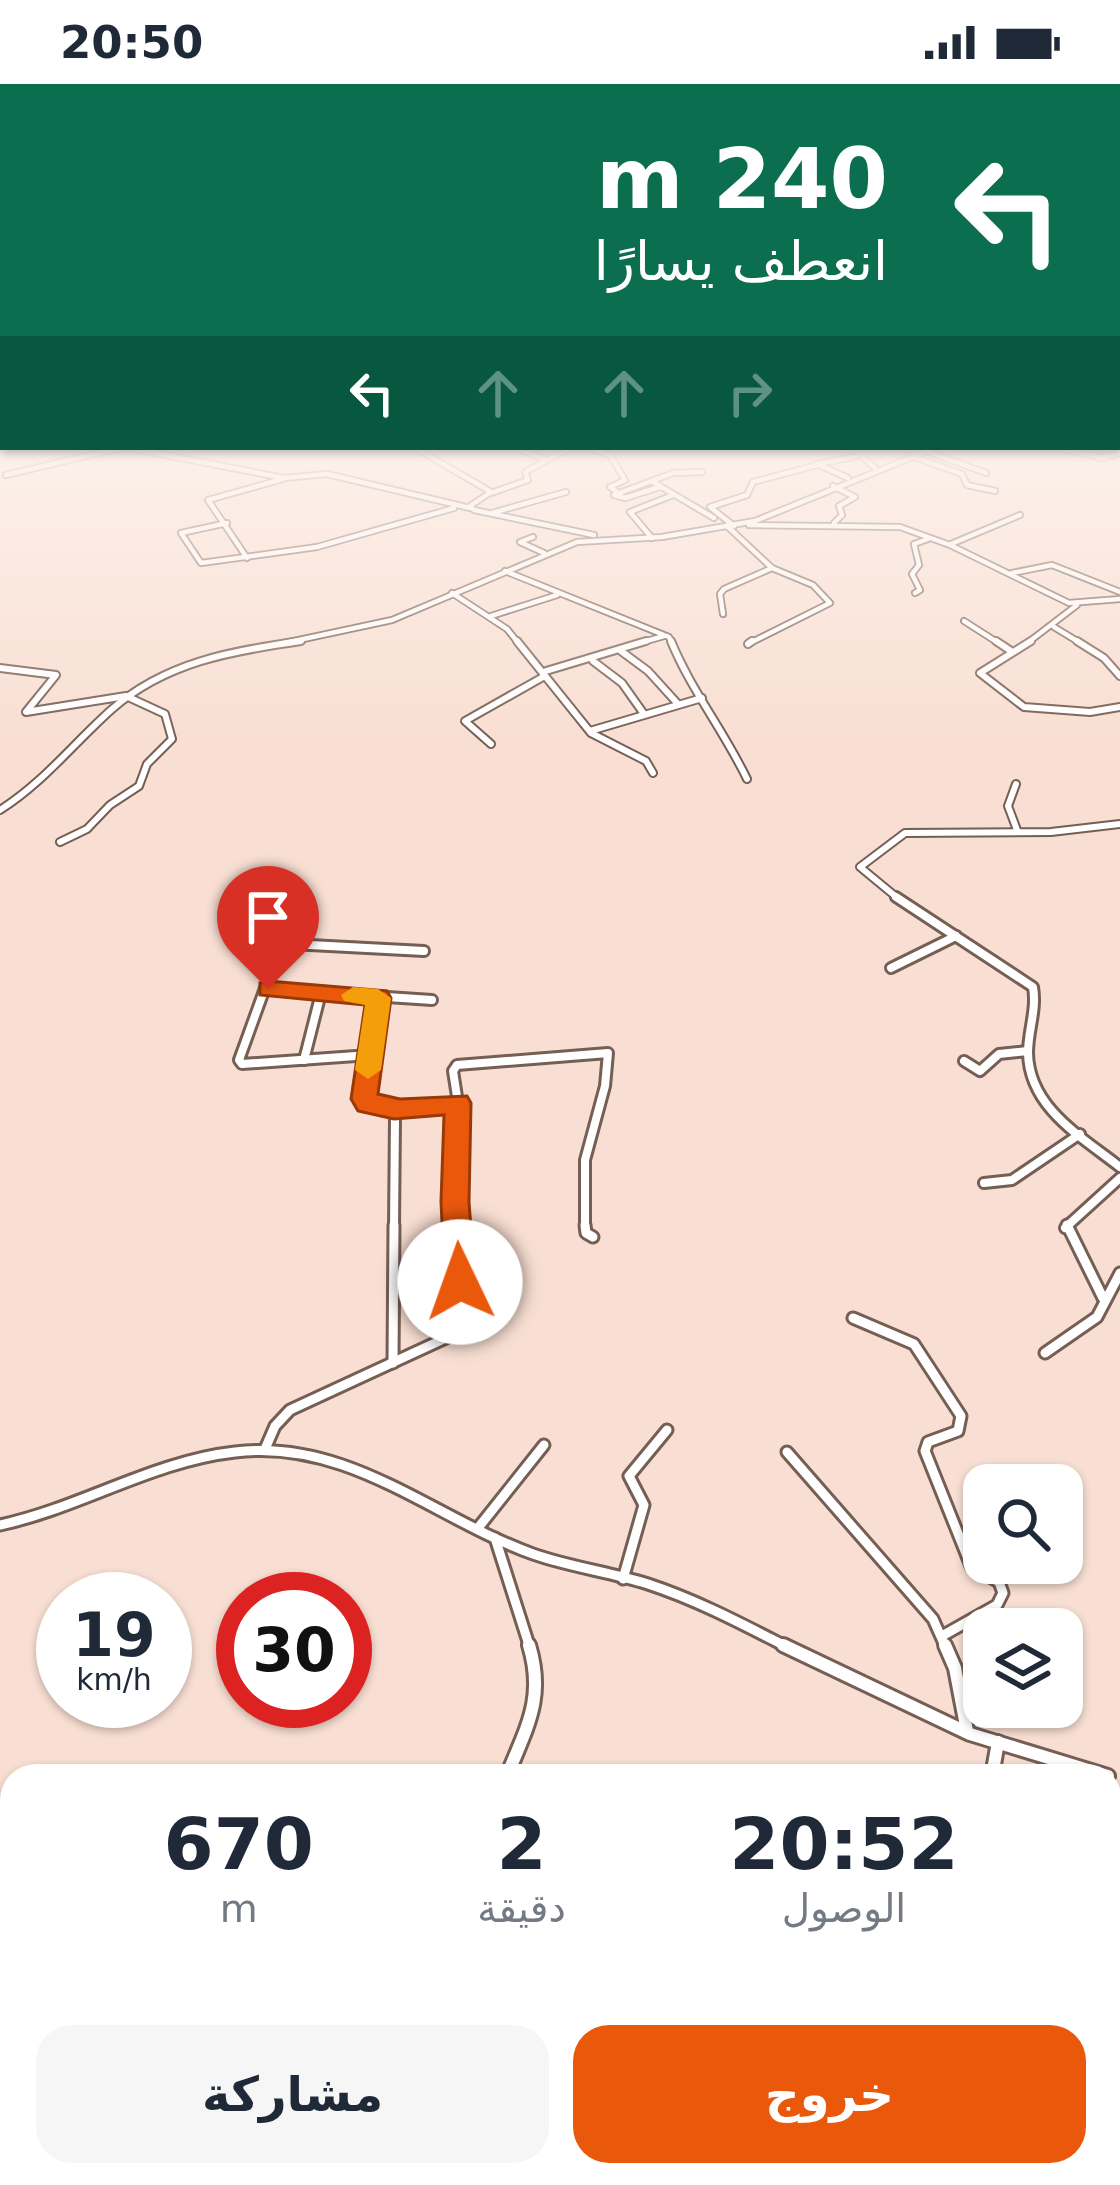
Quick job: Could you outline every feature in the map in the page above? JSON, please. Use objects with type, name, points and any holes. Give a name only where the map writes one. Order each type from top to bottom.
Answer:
[{"type":"street","points":[[186,541],[201,563],[338,541]]},
{"type":"street","points":[[237,541],[247,558]]},
{"type":"street","points":[[522,541],[546,554]]},
{"type":"street","points":[[0,810],[61,764],[126,696],[172,670],[205,658],[370,628],[580,541]]},
{"type":"street","points":[[746,541],[772,568],[813,585],[830,604],[769,628],[748,644]]},
{"type":"street","points":[[915,592],[920,590],[912,574],[919,565],[917,541]]},
{"type":"street","points":[[941,541],[1077,604]]},
{"type":"street","points":[[950,545],[959,541]]},
{"type":"street","points":[[1011,573],[1052,565],[1120,596]]},
{"type":"street","points":[[723,614],[720,594],[724,589],[772,568]]},
{"type":"street","points":[[503,570],[665,635],[747,779]]},
{"type":"street","points":[[451,593],[490,616],[590,731],[646,761],[653,772]]},
{"type":"street","points":[[490,616],[558,595]]},
{"type":"street","points":[[1120,596],[1077,604],[1054,627],[980,672],[1015,704],[1090,712],[1120,707]]},
{"type":"street","points":[[964,621],[1011,651]]},
{"type":"street","points":[[1054,627],[1104,658],[1120,676]]},
{"type":"street","points":[[491,744],[465,721],[544,674],[665,635]]},
{"type":"street","points":[[620,650],[648,671],[678,704]]},
{"type":"street","points":[[592,660],[622,683],[644,714]]},
{"type":"street","points":[[0,668],[55,674],[27,713],[126,696],[165,714],[172,739],[147,764],[139,786],[110,805],[87,829],[60,842]]},
{"type":"street","points":[[590,731],[702,698]]},
{"type":"street","points":[[1016,784],[1008,806],[1018,831]]},
{"type":"street","points":[[1120,824],[897,835],[860,866],[902,902],[1033,987],[1036,1001],[1028,1052],[1042,1103],[1120,1167]]},
{"type":"street","points":[[891,968],[957,935]]},
{"type":"street","points":[[370,1055],[242,1064],[239,1060],[273,966],[293,943],[424,951]]},
{"type":"street","points":[[268,989],[431,1000]]},
{"type":"street","points":[[304,1060],[321,993]]},
{"type":"street","points":[[378,998],[364,1099],[394,1109],[458,1103]]},
{"type":"street","points":[[964,1061],[980,1071],[999,1054],[1028,1052]]},
{"type":"street","points":[[265,1449],[275,1426],[290,1410],[462,1328],[455,1202],[458,1103],[453,1071],[457,1065],[608,1053],[606,1098],[590,1135],[581,1194],[586,1234],[593,1237]]},
{"type":"street","points":[[393,1363],[394,1109]]},
{"type":"street","points":[[984,1183],[1012,1180],[1080,1134]]},
{"type":"street","points":[[1103,1298],[1065,1227],[1076,1212],[1120,1178]]},
{"type":"street","points":[[1045,1353],[1097,1317],[1120,1273]]},
{"type":"street","points":[[853,1318],[914,1343],[961,1416],[958,1430],[928,1442],[925,1451],[971,1567],[999,1582],[1003,1593],[997,1605],[942,1636]]},
{"type":"street","points":[[623,1579],[644,1505],[629,1476],[667,1430]]},
{"type":"street","points":[[478,1528],[544,1445]]},
{"type":"street","points":[[0,1525],[53,1512],[191,1461],[265,1449],[328,1457],[531,1552],[713,1610],[968,1732],[1070,1764]]},
{"type":"street","points":[[787,1452],[906,1582],[942,1636],[955,1668],[968,1732]]},
{"type":"street","points":[[495,1537],[539,1678],[535,1705],[512,1764]]},
{"type":"street","points":[[994,1764],[998,1742]]},
{"type":"slow traffic","points":[[353,995],[378,998],[368,1070]]},
{"type":"route","points":[[268,989],[378,998],[367,1104],[390,1104],[394,1109],[458,1103],[455,1202],[460,1282]]}]
